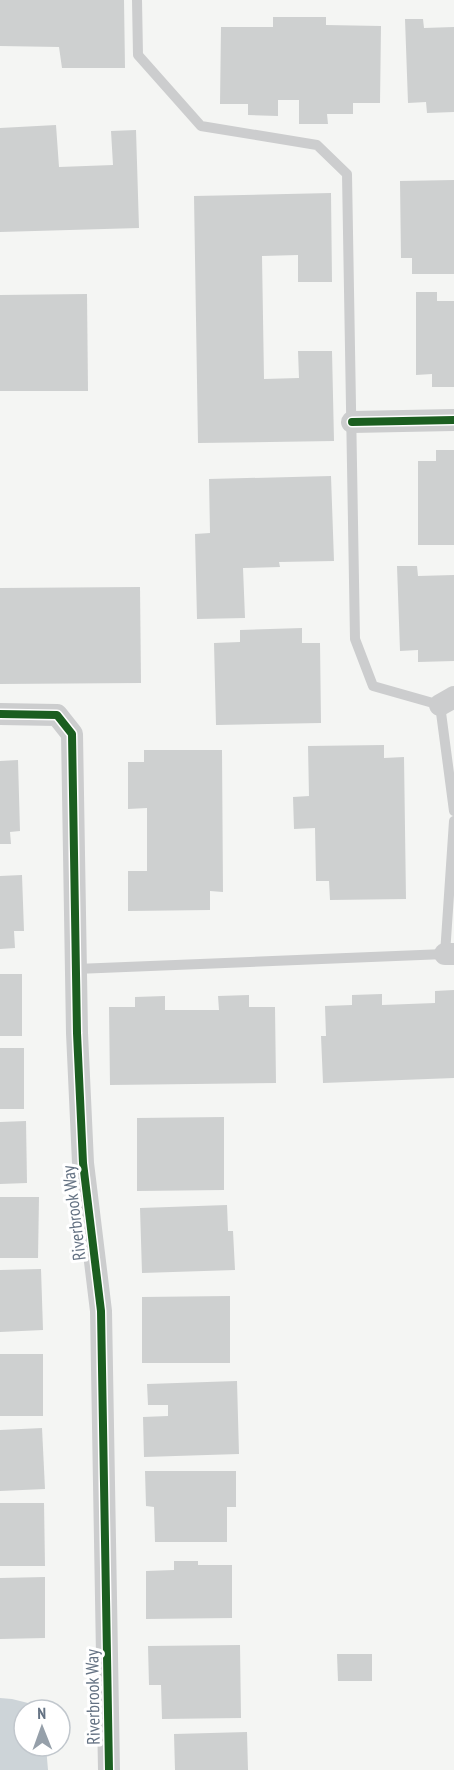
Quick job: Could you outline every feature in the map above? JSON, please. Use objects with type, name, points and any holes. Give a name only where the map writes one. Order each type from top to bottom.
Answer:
[{"type":"street","points":[[352,422],[454,420]]},
{"type":"street","name":"Riverbrook Way","points":[[0,714],[57,715],[72,734],[76,969],[83,1162],[101,1311],[109,1770]]},
{"type":"lane","points":[[137,0],[138,55],[201,126],[317,146],[347,174],[356,639],[373,686],[447,701],[454,811]]},
{"type":"lane","points":[[76,969],[450,954],[454,821]]},
{"type":"shaded area","points":[[0,1698],[12,1699],[12,1758],[47,1758],[48,1770],[0,1770]]},
{"type":"building","points":[[0,0],[124,0],[125,68],[62,68],[59,47],[0,46]]},
{"type":"building","points":[[273,17],[326,17],[326,25],[381,26],[380,103],[353,103],[353,114],[327,114],[328,124],[299,124],[299,100],[278,100],[278,116],[248,115],[248,104],[220,104],[221,27],[273,27]]},
{"type":"building","points":[[405,19],[423,19],[424,28],[454,27],[454,112],[427,113],[426,102],[408,103]]},
{"type":"building","points":[[56,125],[59,167],[113,165],[111,131],[136,130],[139,228],[0,232],[0,128]]},
{"type":"building","points":[[454,180],[454,274],[412,274],[412,258],[401,258],[400,181]]},
{"type":"building","points":[[331,193],[332,282],[298,282],[298,255],[262,256],[264,379],[299,378],[298,351],[332,351],[334,441],[198,443],[194,196]]},
{"type":"building","points":[[416,292],[437,292],[437,301],[454,301],[454,387],[432,387],[432,374],[416,375]]},
{"type":"building","points":[[87,294],[88,391],[0,391],[0,295]]},
{"type":"building","points":[[436,450],[454,450],[454,545],[418,545],[418,461],[436,461]]},
{"type":"building","points":[[331,476],[334,561],[279,562],[280,567],[243,568],[245,618],[197,619],[195,534],[210,533],[209,479]]},
{"type":"building","points":[[397,566],[417,566],[418,576],[454,575],[454,661],[418,662],[418,650],[400,651]]},
{"type":"building","points":[[140,587],[141,683],[0,684],[0,588]]},
{"type":"building","points":[[302,628],[302,643],[320,643],[321,723],[216,725],[214,643],[240,642],[240,630]]},
{"type":"building","points":[[384,745],[384,758],[404,757],[406,899],[330,900],[329,881],[316,881],[315,828],[294,829],[293,797],[309,796],[308,746]]},
{"type":"building","points":[[144,750],[222,750],[223,892],[210,891],[210,910],[128,911],[128,871],[147,871],[147,808],[128,809],[128,762],[144,762]]},
{"type":"building","points":[[18,760],[20,831],[10,832],[11,844],[0,844],[0,761]]},
{"type":"building","points":[[22,875],[24,931],[14,931],[15,948],[0,949],[0,876]]},
{"type":"building","points":[[0,974],[22,974],[22,1036],[0,1036]]},
{"type":"building","points":[[454,990],[454,1078],[323,1083],[321,1036],[326,1036],[325,1006],[352,1005],[352,995],[382,994],[382,1005],[435,1003],[435,991]]},
{"type":"building","points":[[249,995],[249,1007],[275,1007],[276,1083],[110,1085],[109,1007],[135,1007],[135,997],[165,996],[165,1010],[219,1010],[218,996]]},
{"type":"building","points":[[0,1048],[24,1048],[24,1109],[0,1109]]},
{"type":"building","points":[[224,1117],[224,1190],[137,1191],[137,1118]]},
{"type":"building","points":[[26,1121],[27,1183],[0,1184],[0,1122]]},
{"type":"building","points":[[0,1197],[39,1197],[38,1258],[0,1258]]},
{"type":"building","points":[[227,1205],[228,1231],[233,1231],[235,1270],[142,1273],[140,1208]]},
{"type":"building","points":[[41,1269],[43,1330],[0,1332],[0,1270]]},
{"type":"building","points":[[230,1296],[230,1363],[142,1363],[142,1297]]},
{"type":"building","points":[[0,1354],[43,1354],[43,1416],[0,1416]]},
{"type":"building","points":[[237,1381],[239,1454],[144,1457],[143,1417],[168,1416],[168,1405],[148,1405],[147,1384]]},
{"type":"building","points":[[42,1428],[45,1489],[0,1491],[0,1430]]},
{"type":"building","points":[[145,1471],[236,1471],[236,1507],[227,1507],[227,1542],[155,1542],[154,1507],[146,1506]]},
{"type":"building","points":[[0,1503],[44,1503],[45,1566],[0,1566]]},
{"type":"building","points":[[174,1561],[198,1561],[198,1565],[232,1565],[232,1618],[146,1619],[146,1571],[174,1570]]},
{"type":"building","points":[[45,1577],[45,1638],[0,1639],[0,1578]]},
{"type":"building","points":[[240,1645],[241,1718],[162,1719],[161,1685],[149,1685],[148,1646]]},
{"type":"building","points":[[337,1654],[372,1654],[372,1681],[338,1681]]},
{"type":"building","points":[[247,1732],[248,1770],[175,1770],[174,1734]]},
{"type":"cycle path","points":[[352,422],[454,420]]},
{"type":"cycle path","points":[[0,714],[57,715],[72,734],[77,1033],[83,1163],[101,1311],[109,1770]]}]
